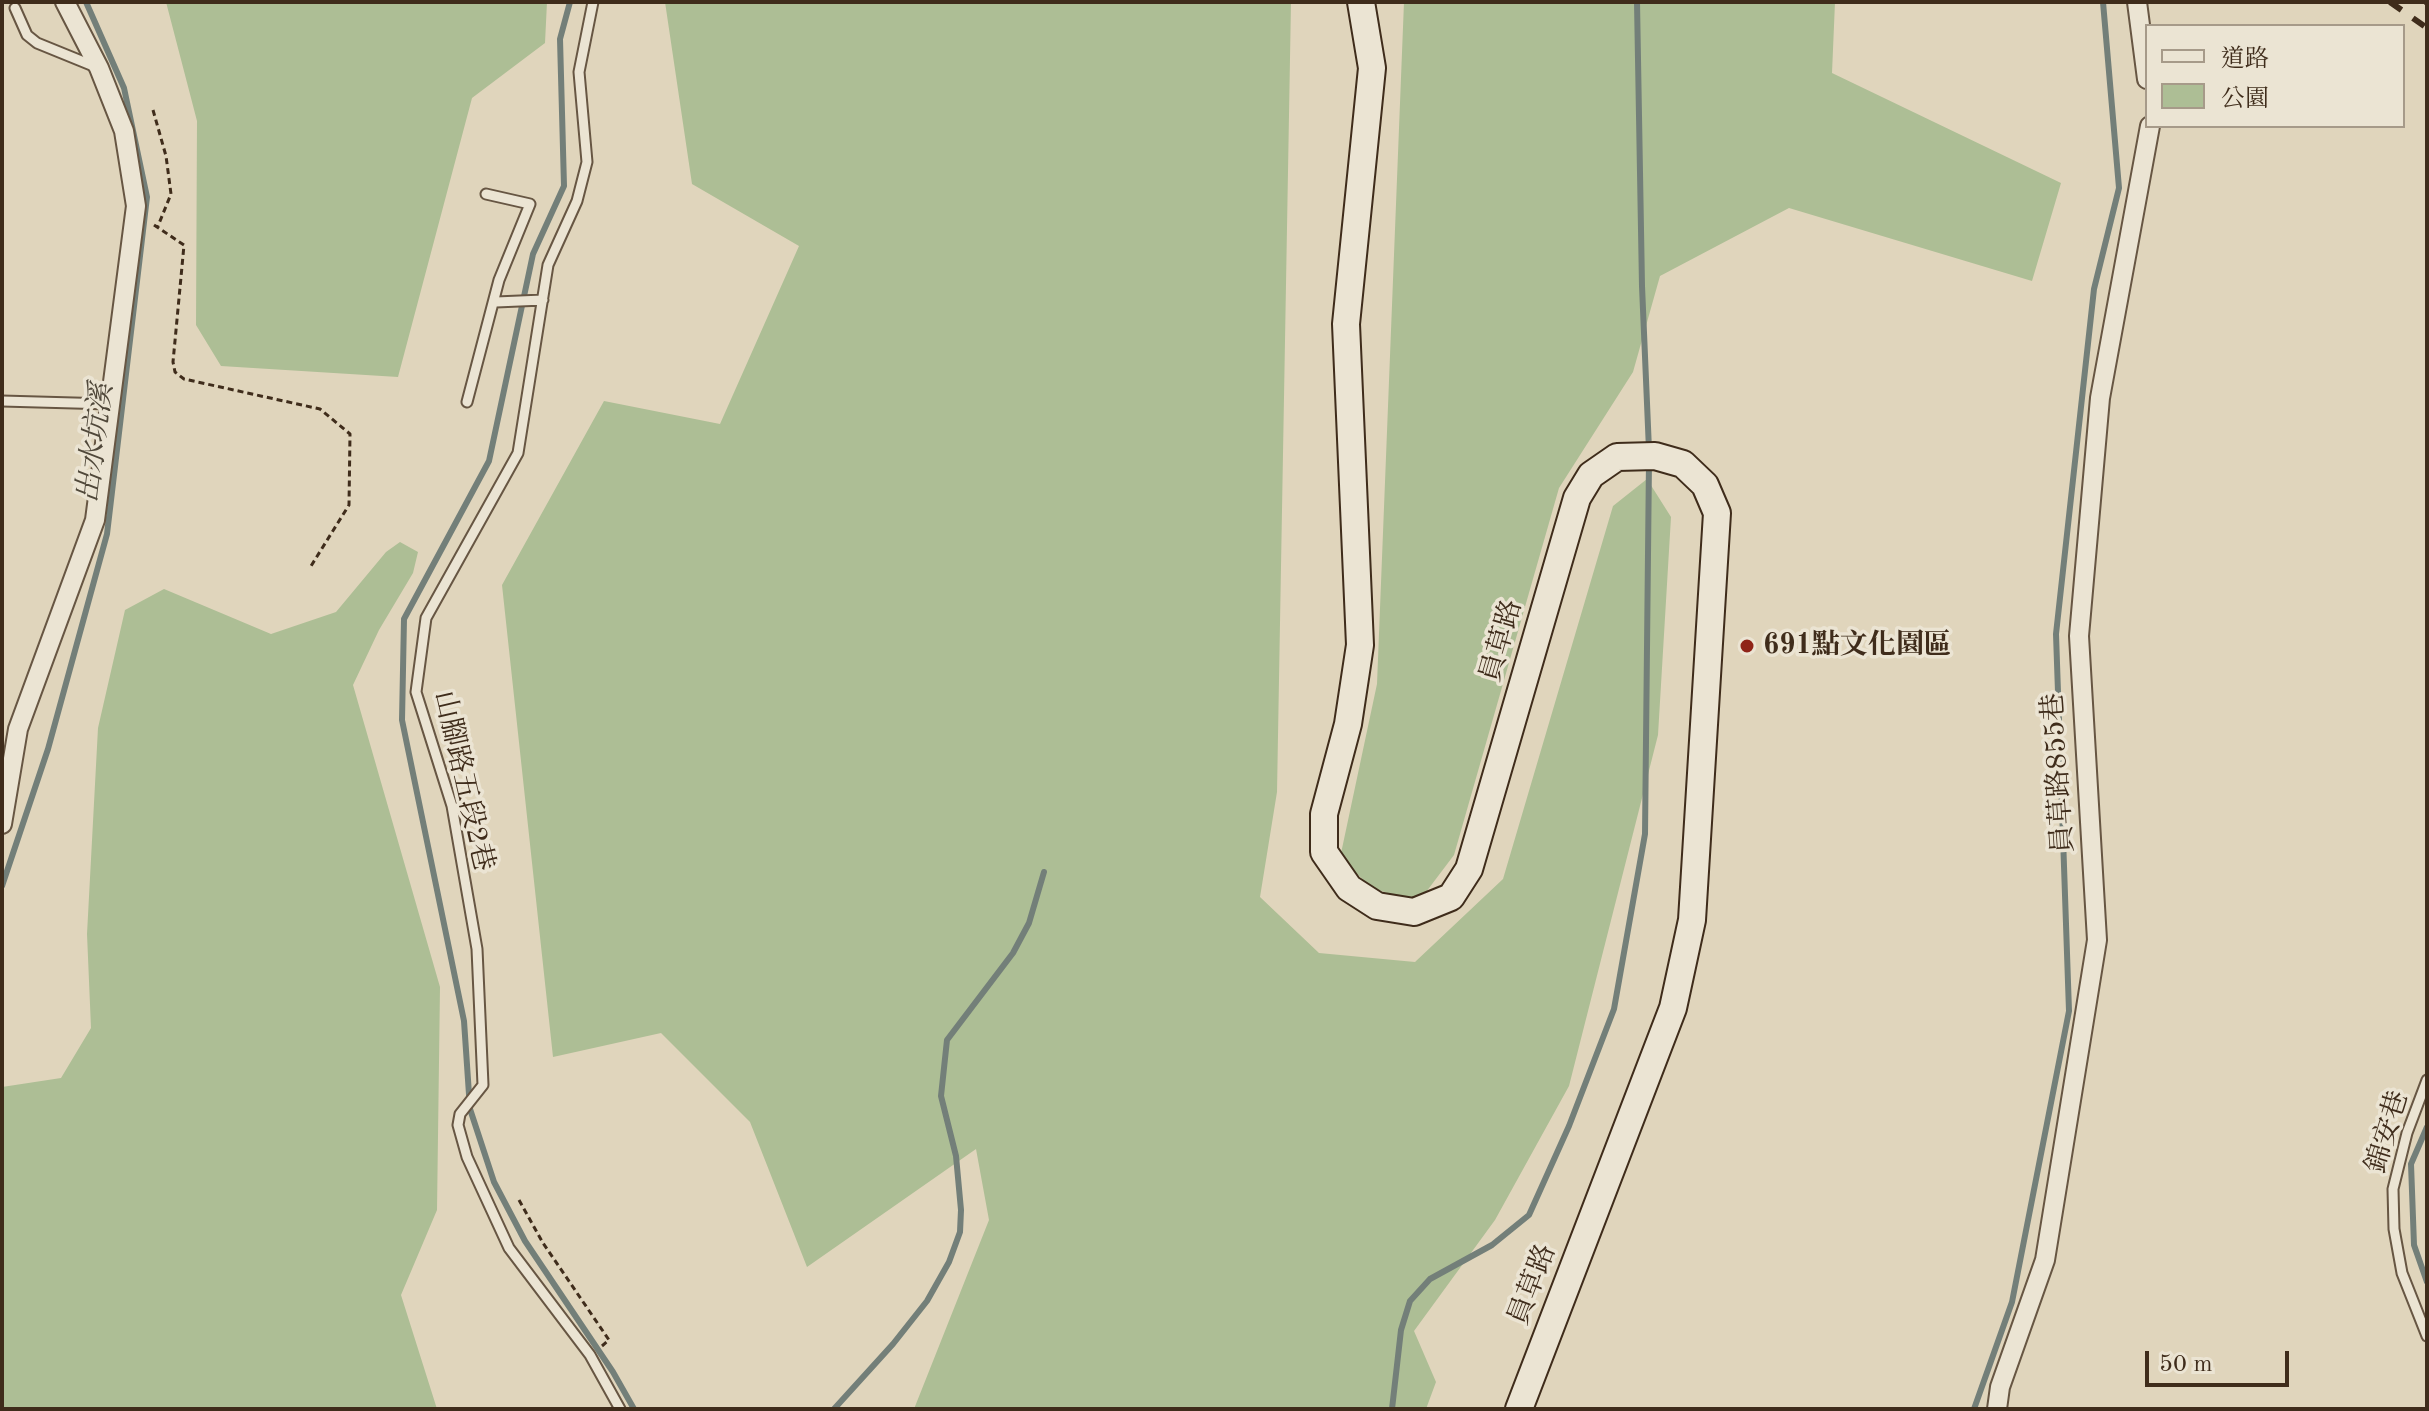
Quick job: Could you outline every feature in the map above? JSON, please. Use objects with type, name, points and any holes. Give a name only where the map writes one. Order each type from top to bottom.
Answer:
[{"type":"main road","name":"員草路","points":[[1361,2],[1372,68],[1346,324],[1360,645],[1348,724],[1324,814],[1324,852],[1349,888],[1377,906],[1414,912],[1451,897],[1469,869],[1577,498],[1591,475],[1617,457],[1655,456],[1683,464],[1705,485],[1717,513],[1700,836],[1689,934],[1673,1008],[1519,1409]]},
{"type":"street","points":[[2,824],[18,729],[95,520],[136,206],[124,131],[99,68],[65,2]]},
{"type":"street","points":[[2137,2],[2145,64]]},
{"type":"street","name":"員草路855巷","points":[[1997,1409],[2000,1387],[2045,1260],[2097,940],[2079,636],[2100,398],[2150,128]]},
{"type":"lane","name":"山腳路五段2巷","points":[[593,2],[579,72],[587,162],[577,201],[548,265],[518,453],[426,618],[416,692],[452,806],[477,949],[483,1085],[460,1114],[458,1125],[467,1157],[509,1248],[590,1355],[620,1409]]},
{"type":"lane","points":[[15,8],[27,35],[37,43],[99,68]]},
{"type":"lane","points":[[467,402],[496,302],[499,280],[530,204],[486,194]]},
{"type":"lane","points":[[496,302],[543,300]]},
{"type":"lane","points":[[2,401],[110,404]]},
{"type":"lane","name":"錦安巷","points":[[2427,1080],[2407,1133],[2393,1189],[2394,1229],[2402,1273],[2427,1336]]},
{"type":"path","points":[[153,110],[166,156],[171,194],[158,226],[184,245],[173,362],[175,372],[184,379],[320,409],[350,434],[349,505],[311,566]]},
{"type":"path","points":[[519,1200],[543,1243],[609,1340]]},
{"type":"green space","points":[[166,2],[547,2],[545,43],[472,98],[398,377],[221,366],[196,325],[197,121]]},
{"type":"green space","points":[[665,2],[1291,2],[1277,792],[1260,897],[1319,953],[1415,962],[1503,879],[1613,506],[1647,479],[1671,517],[1658,735],[1569,1086],[1495,1220],[1414,1331],[1436,1382],[1426,1409],[914,1409],[989,1220],[976,1149],[807,1267],[750,1122],[661,1033],[553,1057],[502,585],[604,401],[720,424],[799,246],[692,184]]},
{"type":"green space","points":[[1404,2],[1835,2],[1832,73],[2061,183],[2032,281],[1789,208],[1660,276],[1633,372],[1559,488],[1454,855],[1417,904],[1371,887],[1340,858],[1377,684]]},
{"type":"green space","points":[[400,542],[418,552],[413,573],[379,630],[353,685],[440,987],[437,1210],[401,1295],[437,1409],[2,1409],[2,1087],[61,1078],[91,1028],[87,934],[98,728],[125,610],[164,589],[271,634],[336,612],[386,552]]},
{"type":"waterway","name":"出水坑溪","points":[[2,886],[48,749],[107,534],[147,197],[124,88],[86,2]]},
{"type":"waterway","points":[[570,2],[560,39],[564,186],[533,254],[489,461],[404,619],[402,720],[464,1021],[470,1109],[494,1182],[525,1241],[613,1372],[634,1409]]},
{"type":"waterway","points":[[1637,2],[1642,286],[1649,450]]},
{"type":"waterway","points":[[1974,1409],[2012,1302],[2069,1011],[2056,634],[2094,289],[2119,188],[2103,2]]},
{"type":"waterway","points":[[1392,1409],[1401,1330],[1410,1301],[1430,1279],[1492,1245],[1529,1215],[1569,1126],[1614,1009],[1645,834],[1649,461]]},
{"type":"waterway","points":[[834,1409],[927,1301],[949,1262],[960,1232],[961,1210],[956,1156],[941,1096],[947,1040],[1013,953],[1029,923],[1044,872]]},
{"type":"waterway","points":[[2427,1127],[2411,1164],[2414,1245],[2427,1282]]},
{"type":"railway","points":[[2390,2],[2427,28]]},
{"type":"place","name":"691點文化園區","points":[[1747,646]]}]
